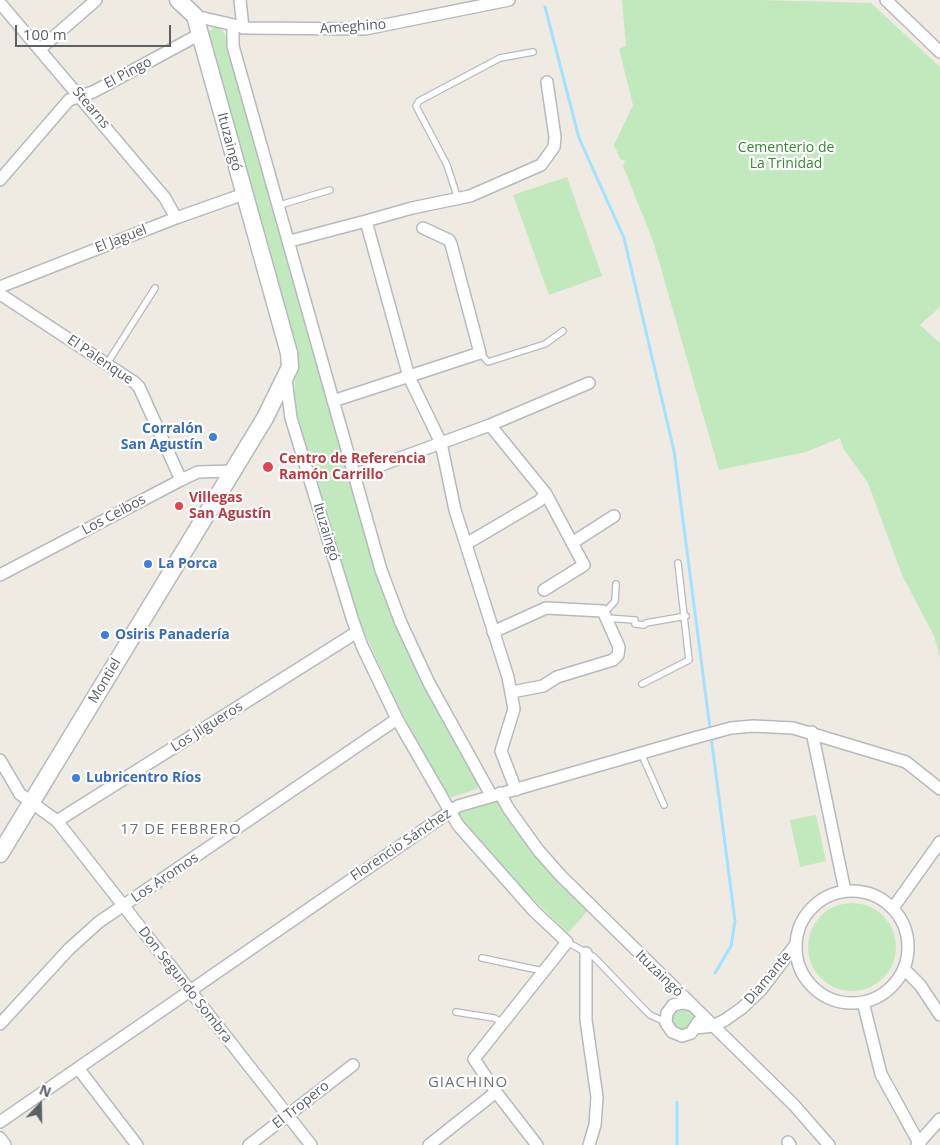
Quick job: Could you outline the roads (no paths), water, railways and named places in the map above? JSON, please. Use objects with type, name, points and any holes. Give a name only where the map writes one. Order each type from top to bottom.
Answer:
[{"type":"street","points":[[40,49],[96,0]]},
{"type":"street","name":"Ameghino","points":[[178,0],[195,16],[238,27],[366,29],[509,0]]},
{"type":"street","name":"Ituzaingó","points":[[240,0],[238,27],[233,46],[280,205],[381,570],[401,624],[429,683],[496,794],[554,869],[794,1105],[829,1145]]},
{"type":"street","points":[[886,0],[940,52]]},
{"type":"street","name":"Stearns","points":[[0,3],[165,198],[176,218]]},
{"type":"street","points":[[195,16],[200,34]]},
{"type":"street","name":"Ituzaingó","points":[[200,34],[289,353],[290,367],[286,379],[291,418],[357,632],[397,719],[449,811],[466,836],[534,911],[567,942]]},
{"type":"street","name":"El Pingo","points":[[0,180],[69,100],[93,92],[200,34]]},
{"type":"street","points":[[290,241],[412,208],[458,199],[542,165],[554,147],[555,137],[547,82]]},
{"type":"street","name":"El Jaguel","points":[[0,287],[176,218],[244,194]]},
{"type":"street","points":[[366,221],[409,377],[441,442],[455,510],[512,692],[513,716],[501,751],[516,790]]},
{"type":"street","points":[[333,401],[480,352],[449,240],[423,228]]},
{"type":"street","name":"El Palenque","points":[[0,294],[108,362],[139,387],[181,480]]},
{"type":"street","name":"Montiel","points":[[0,854],[265,418],[286,379]]},
{"type":"street","points":[[354,476],[490,425],[589,383]]},
{"type":"street","points":[[265,418],[279,413],[291,418]]},
{"type":"street","points":[[490,425],[546,494],[584,565],[544,590]]},
{"type":"street","name":"Los Ceibos","points":[[0,575],[198,472],[232,471]]},
{"type":"street","points":[[466,544],[531,506],[546,494]]},
{"type":"street","points":[[572,543],[614,516]]},
{"type":"street","points":[[493,632],[546,608],[604,614],[619,647],[620,652],[616,658],[557,677],[542,686],[512,692]]},
{"type":"street","name":"Los Jilgueros","points":[[57,821],[357,632]]},
{"type":"street","name":"Los Aromos","points":[[0,1024],[90,929],[397,719]]},
{"type":"street","name":"Florencio Sánchez","points":[[0,1122],[449,811],[496,794],[516,790],[730,728],[774,727],[812,732],[906,762],[940,789]]},
{"type":"street","points":[[812,732],[845,891]]},
{"type":"street","name":"Don Segundo Sombra","points":[[0,760],[20,794],[57,821],[310,1145]]},
{"type":"street","points":[[893,908],[940,842]]},
{"type":"street","points":[[845,891],[864,892],[880,898],[893,908],[902,922],[907,937],[908,953],[904,969],[894,984],[880,995],[863,1002],[846,1002],[830,998],[816,989],[801,969],[796,944],[799,928],[806,914],[818,902],[832,894],[845,891]]},
{"type":"street","points":[[537,1145],[496,1092],[474,1059],[567,942]]},
{"type":"street","name":"Diamante","points":[[713,1026],[725,1020],[753,998],[796,944]]},
{"type":"street","points":[[586,953],[586,1020],[596,1082],[591,1140]]},
{"type":"street","points":[[904,969],[920,985],[940,1015]]},
{"type":"street","points":[[673,987],[676,996],[673,1005],[667,1013],[666,1022],[670,1030],[678,1035],[688,1034],[696,1028],[713,1026]]},
{"type":"street","points":[[863,1002],[881,1074],[918,1144],[940,1119]]},
{"type":"street","points":[[673,1005],[683,1003],[694,1008],[699,1018],[696,1028]]},
{"type":"street","name":"El Tropero","points":[[249,1145],[353,1065]]},
{"type":"street","points":[[78,1068],[137,1145]]},
{"type":"street","points":[[429,1145],[496,1092]]},
{"type":"street","points":[[0,1138],[6,1145]]},
{"type":"lane","points":[[458,199],[447,165],[417,112],[416,106],[419,101],[500,58],[533,52]]},
{"type":"lane","points":[[280,205],[330,190]]},
{"type":"lane","points":[[108,362],[155,288]]},
{"type":"lane","points":[[480,352],[488,362],[545,344],[563,331]]},
{"type":"lane","points":[[642,684],[688,662],[686,616],[678,563]]},
{"type":"lane","points":[[616,584],[615,602],[604,614],[635,620],[635,624],[644,625],[646,622],[686,616]]},
{"type":"lane","points":[[640,753],[664,805]]},
{"type":"lane","points":[[567,942],[602,964],[640,1006],[650,1015],[666,1022]]},
{"type":"lane","points":[[482,958],[543,971]]},
{"type":"lane","points":[[456,1012],[494,1018],[502,1022]]},
{"type":"waterway","points":[[545,7],[579,138],[624,238],[674,451],[735,921],[731,946],[715,973]]},
{"type":"waterway","points":[[677,1102],[677,1145]]},
{"type":"place","name":"Corralón San Agustín","points":[[213,437]]},
{"type":"place","name":"Centro de Referencia Ramón Carrillo","points":[[268,467]]},
{"type":"place","name":"Villegas San Agustín","points":[[179,506]]},
{"type":"place","name":"La Porca","points":[[148,564]]},
{"type":"place","name":"Osiris Panadería","points":[[105,635]]},
{"type":"place","name":"Lubricentro Ríos","points":[[76,778]]},
{"type":"district","name":"17 DE FEBRERO","points":[[181,830]]},
{"type":"district","name":"GIACHINO","points":[[468,1083]]},
{"type":"park label","name":"Cementerio de La Trinidad","points":[[786,156]]}]
